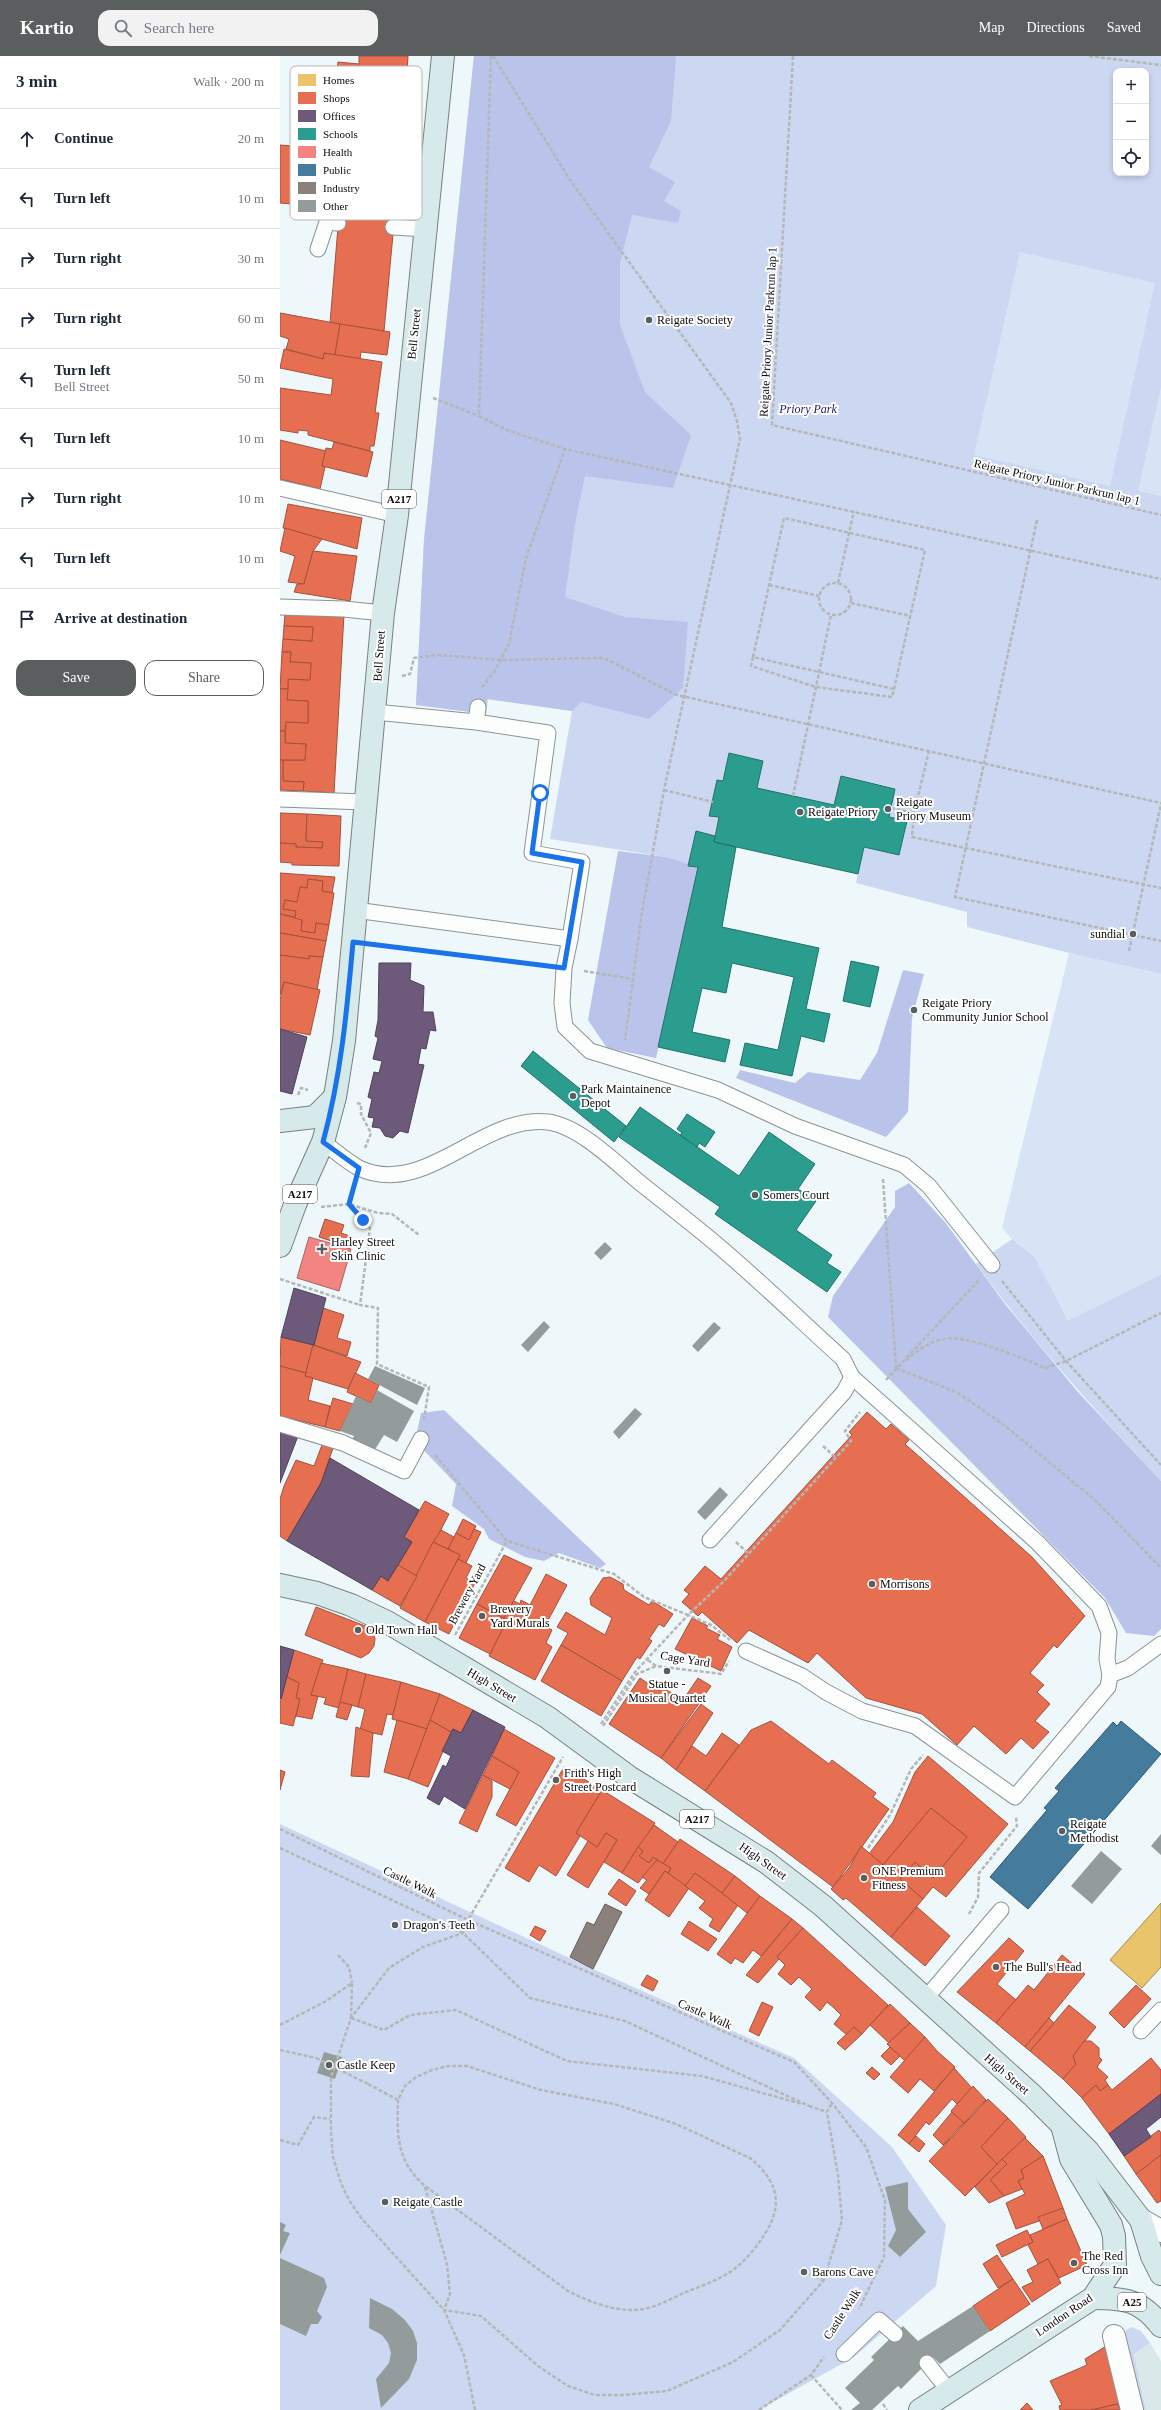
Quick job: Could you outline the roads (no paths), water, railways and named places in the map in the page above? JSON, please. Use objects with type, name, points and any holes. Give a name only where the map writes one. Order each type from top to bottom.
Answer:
[{"type":"main road","name":"Bell Street","points":[[280,1246],[296,1202],[323,1142],[335,1097],[344,1041],[383,613],[397,515],[443,56]]},
{"type":"main road","points":[[280,1122],[315,1117],[335,1097]]},
{"type":"main road","points":[[280,1122],[323,1142]]},
{"type":"main road","name":"High Street","points":[[280,1585],[317,1593],[351,1605],[387,1622],[561,1727],[629,1776],[766,1862],[823,1906],[926,1998],[988,2057],[1032,2095],[1063,2129],[1088,2151],[1141,2220],[1158,2260]]},
{"type":"main road","name":"London Road","points":[[920,2410],[1093,2298],[1114,2265],[1114,2236],[1111,2225],[1071,2159],[1063,2129]]},
{"type":"main road","name":"A25","points":[[1093,2298],[1116,2298],[1132,2302],[1149,2310],[1161,2326]]},
{"type":"street","points":[[1141,2220],[1161,2231]]},
{"type":"street","points":[[1114,2336],[1132,2410]]},
{"type":"lane","points":[[318,249],[327,222],[338,222]]},
{"type":"lane","points":[[394,227],[426,229]]},
{"type":"lane","points":[[280,488],[397,515]]},
{"type":"lane","points":[[280,607],[344,609],[383,613]]},
{"type":"lane","points":[[375,712],[476,722],[548,733],[532,853],[582,862],[564,968],[562,1002],[565,1027],[590,1052],[718,1090],[795,1126],[880,1155],[904,1165],[929,1186],[992,1265]]},
{"type":"lane","points":[[280,799],[365,802]]},
{"type":"lane","points":[[355,910],[570,939]]},
{"type":"lane","points":[[323,1142],[359,1168],[380,1174],[409,1174],[506,1126],[526,1121],[549,1122],[571,1131],[598,1149],[716,1243],[843,1359],[852,1377],[874,1394],[1037,1542],[1099,1606],[1109,1633],[1107,1659],[1110,1675],[1108,1687],[1015,1797],[936,1742],[916,1726],[862,1711],[826,1692],[802,1676],[746,1651]]},
{"type":"lane","points":[[710,1540],[844,1392],[852,1377]]},
{"type":"lane","points":[[280,1424],[342,1443],[404,1471],[421,1439]]},
{"type":"lane","points":[[1110,1675],[1128,1668],[1161,1644]]},
{"type":"lane","points":[[926,1998],[1001,1910]]},
{"type":"lane","points":[[1141,2031],[1161,2010]]},
{"type":"lane","points":[[844,2354],[879,2320],[895,2334]]},
{"type":"lane","points":[[927,2364],[949,2391]]},
{"type":"place","name":"Reigate Society","points":[[649,320]]},
{"type":"place","name":"Reigate Priory Museum","points":[[888,809]]},
{"type":"place","name":"Reigate Priory","points":[[800,812]]},
{"type":"place","name":"sundial","points":[[1133,934]]},
{"type":"place","name":"Reigate Priory Community Junior School","points":[[914,1010]]},
{"type":"place","name":"Park Maintainence Depot","points":[[573,1096]]},
{"type":"place","name":"Somers Court","points":[[755,1195]]},
{"type":"place","name":"Harley Street Skin Clinic","points":[[322,1249]]},
{"type":"place","name":"Morrisons","points":[[872,1584]]},
{"type":"place","name":"Brewery Yard Murals","points":[[482,1616]]},
{"type":"place","name":"Old Town Hall","points":[[358,1630]]},
{"type":"place","name":"Statue - Musical Quartet","points":[[667,1671]]},
{"type":"place","name":"Frith's High Street Postcard","points":[[556,1780]]},
{"type":"place","name":"Reigate Methodist","points":[[1062,1831]]},
{"type":"place","name":"ONE Premium Fitness","points":[[864,1878]]},
{"type":"place","name":"Dragon's Teeth","points":[[395,1925]]},
{"type":"place","name":"The Bull's Head","points":[[996,1967]]},
{"type":"place","name":"Castle Keep","points":[[329,2065]]},
{"type":"place","name":"Reigate Castle","points":[[385,2202]]},
{"type":"place","name":"The Red Cross Inn","points":[[1074,2263]]},
{"type":"place","name":"Barons Cave","points":[[804,2272]]},
{"type":"park label","name":"Priory Park","points":[[808,409]]}]
